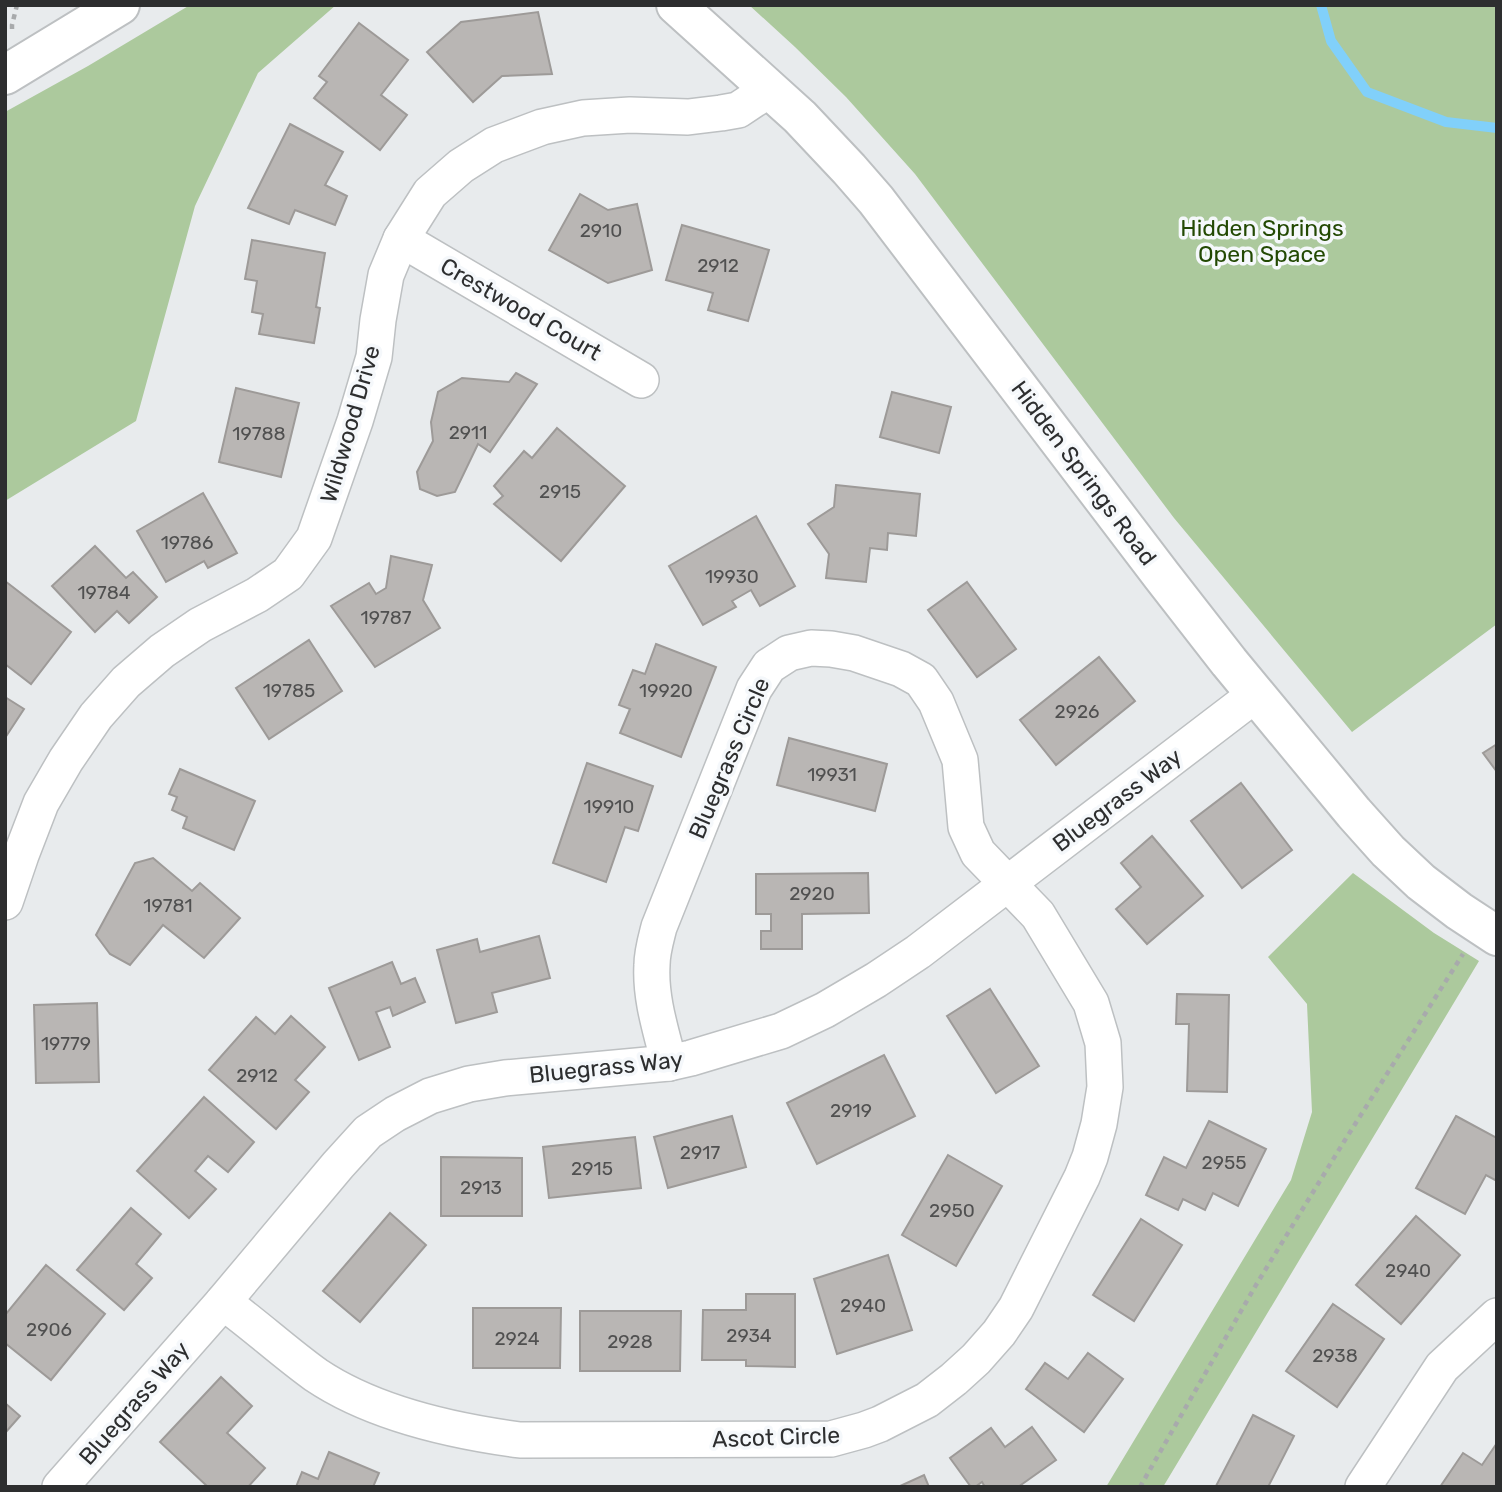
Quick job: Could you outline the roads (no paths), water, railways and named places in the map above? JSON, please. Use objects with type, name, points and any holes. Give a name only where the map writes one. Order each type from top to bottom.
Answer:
[{"type":"main road","points":[[5,75],[120,5]]},
{"type":"main road","name":"Hidden Springs Road","points":[[676,5],[770,89],[825,143],[893,221],[1116,516],[1354,813],[1388,851],[1440,898],[1488,931]]},
{"type":"street","name":"Wildwood Drive","points":[[5,902],[41,803],[96,716],[126,682],[162,650],[288,574],[314,538],[374,357],[386,275],[401,239],[430,193],[461,166],[494,145],[542,127],[583,118],[630,114],[688,117],[738,110],[770,89]]},
{"type":"street","name":"Crestwood Court","points":[[401,239],[641,380]]},
{"type":"street","name":"Bluegrass Circle","points":[[669,1063],[652,984],[652,964],[659,927],[754,689],[769,666],[789,653],[811,648],[843,651],[901,669],[921,680],[936,702],[960,760],[966,827],[978,853],[1007,884]]},
{"type":"street","name":"Bluegrass Way","points":[[60,1487],[222,1302],[343,1158],[368,1132],[395,1114],[429,1096],[469,1084],[505,1078],[669,1063],[691,1058],[781,1031],[825,1010],[918,951],[1256,694]]},
{"type":"street","name":"Ascot Circle","points":[[222,1302],[317,1375],[356,1398],[469,1433],[520,1440],[831,1439],[896,1417],[927,1400],[954,1379],[999,1333],[1016,1308],[1082,1177],[1099,1124],[1105,1087],[1103,1043],[1091,1003],[1038,915],[1007,884]]},
{"type":"street","points":[[1363,1487],[1441,1367],[1497,1316]]},
{"type":"waterway","points":[[1321,5],[1331,41],[1367,92],[1446,122],[1497,128]]},
{"type":"park label","name":"Hidden Springs Open Space","points":[[1262,241]]}]
